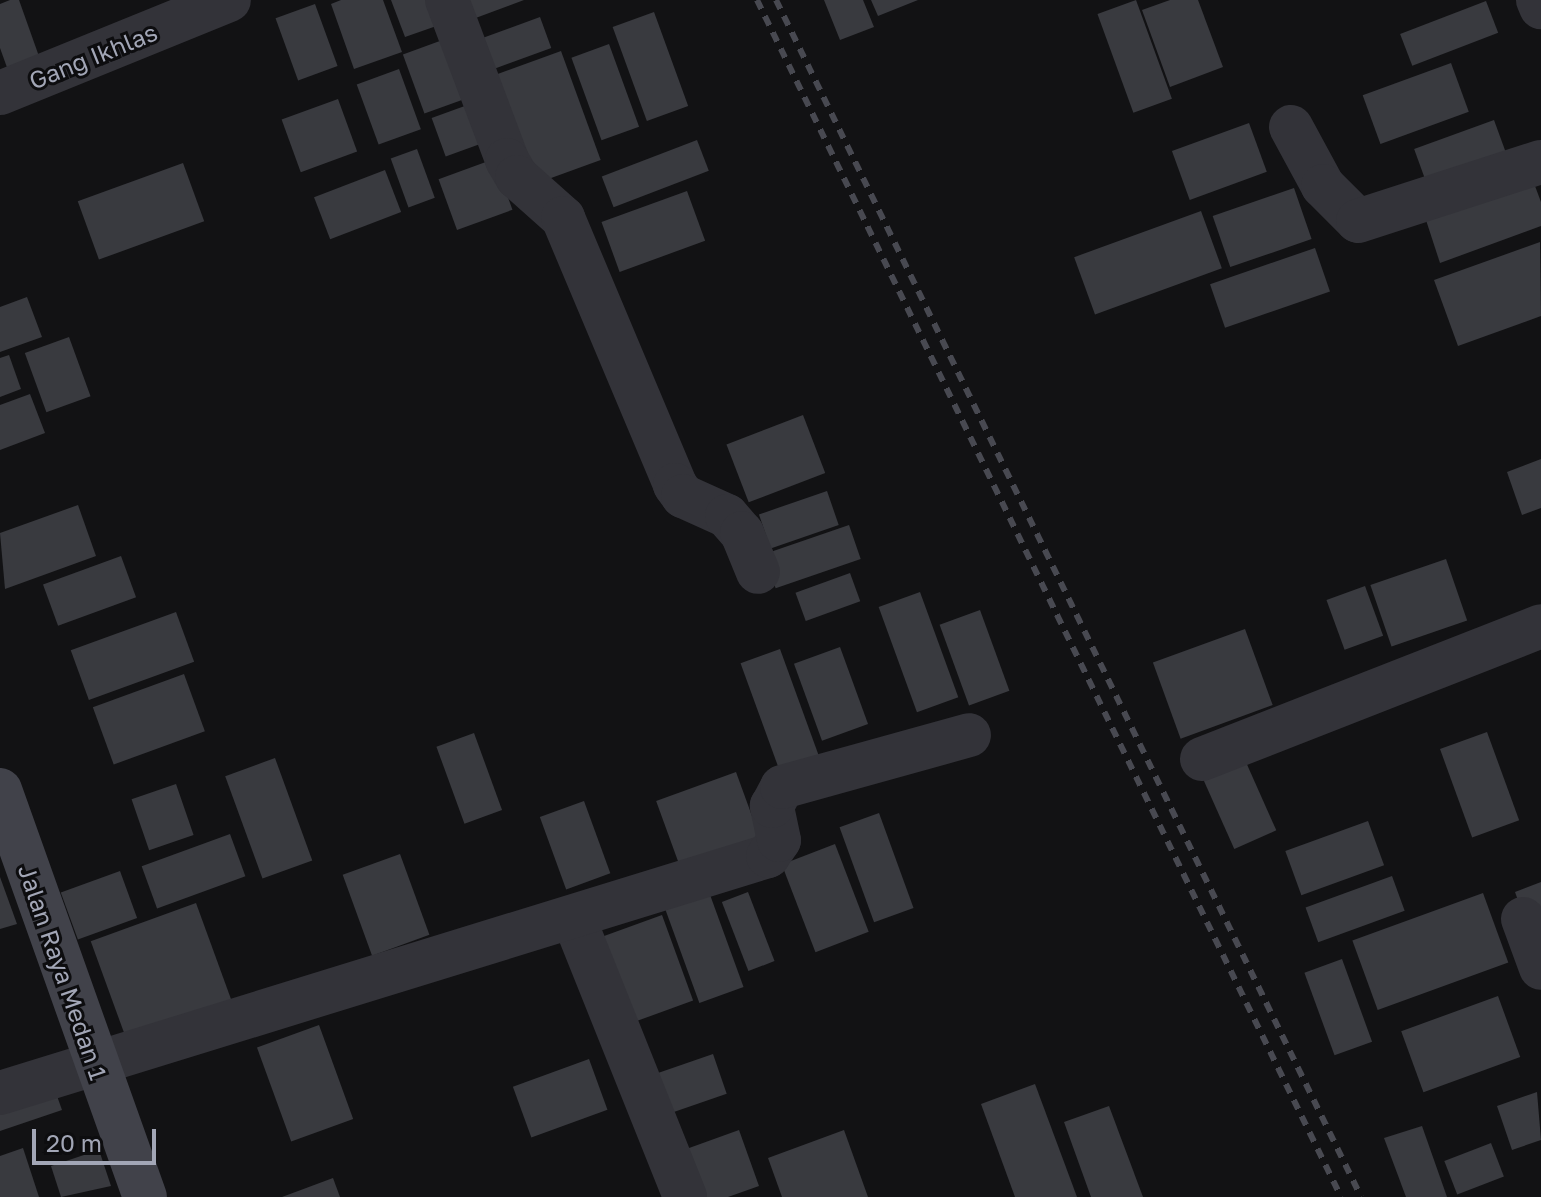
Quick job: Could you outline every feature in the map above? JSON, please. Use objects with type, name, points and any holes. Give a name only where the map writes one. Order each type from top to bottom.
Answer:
[{"type":"street","name":"Gang Ikhlas","points":[[0,93],[229,0]]},
{"type":"street","points":[[447,0],[507,160],[517,177],[563,218],[675,485],[683,496],[727,516],[742,533],[758,572]]},
{"type":"street","points":[[1538,0],[1541,7]]},
{"type":"street","points":[[1291,127],[1323,186],[1358,221],[1541,162]]},
{"type":"street","points":[[1202,759],[1541,626]]},
{"type":"street","points":[[0,1093],[574,919],[768,856],[779,840],[772,806],[782,787],[969,735]]},
{"type":"street","name":"Jalan Raya Medan 1","points":[[0,790],[9,848],[145,1197]]},
{"type":"street","points":[[574,919],[685,1197]]},
{"type":"street","points":[[1523,919],[1541,968]]},
{"type":"building","points":[[19,0],[41,62],[9,73],[0,48],[0,4]]},
{"type":"building","points":[[341,0],[383,0],[402,52],[354,69],[331,4]]},
{"type":"building","points":[[391,0],[437,0],[445,23],[405,37]]},
{"type":"building","points":[[466,0],[524,0],[473,19]]},
{"type":"building","points":[[824,0],[863,0],[874,27],[840,40]]},
{"type":"building","points":[[871,0],[918,0],[878,16]]},
{"type":"building","points":[[1136,0],[1172,99],[1133,113],[1097,14]]},
{"type":"building","points":[[1170,0],[1198,0],[1223,67],[1170,87],[1142,10]]},
{"type":"building","points":[[1486,1],[1498,33],[1412,66],[1400,34]]},
{"type":"building","points":[[315,4],[338,66],[298,80],[276,18]]},
{"type":"building","points":[[654,12],[688,106],[647,121],[613,27]]},
{"type":"building","points":[[540,17],[551,48],[488,71],[477,40]]},
{"type":"building","points":[[448,38],[470,97],[424,114],[403,54]]},
{"type":"building","points":[[609,44],[639,127],[602,140],[571,58]]},
{"type":"building","points":[[561,51],[601,160],[531,185],[491,76]]},
{"type":"building","points":[[1451,63],[1469,112],[1380,144],[1363,95]]},
{"type":"building","points":[[399,69],[421,129],[379,145],[357,84]]},
{"type":"building","points":[[338,99],[357,152],[301,172],[282,120]]},
{"type":"building","points":[[473,103],[487,142],[446,157],[432,118]]},
{"type":"building","points":[[1494,120],[1510,165],[1431,194],[1414,149]]},
{"type":"building","points":[[1249,123],[1267,172],[1190,200],[1172,151]]},
{"type":"building","points":[[697,140],[709,171],[614,207],[602,177]]},
{"type":"building","points":[[417,149],[435,198],[408,207],[391,159]]},
{"type":"building","points":[[494,159],[512,210],[457,230],[439,179]]},
{"type":"building","points":[[183,163],[204,221],[99,260],[78,201]]},
{"type":"building","points":[[385,170],[401,212],[330,239],[314,197]]},
{"type":"building","points":[[1532,178],[1541,202],[1541,226],[1440,263],[1425,217]]},
{"type":"building","points":[[1294,188],[1312,239],[1230,267],[1213,216]]},
{"type":"building","points":[[687,191],[705,241],[620,272],[601,222]]},
{"type":"building","points":[[1201,211],[1222,268],[1095,314],[1074,257]]},
{"type":"building","points":[[1540,242],[1541,316],[1458,346],[1434,280]]},
{"type":"building","points":[[1315,248],[1330,291],[1225,328],[1210,284]]},
{"type":"building","points":[[27,297],[42,337],[0,352],[0,307]]},
{"type":"building","points":[[69,337],[91,396],[46,412],[25,353]]},
{"type":"building","points":[[9,355],[21,389],[0,397],[0,358]]},
{"type":"building","points":[[30,394],[45,433],[0,450],[0,405]]},
{"type":"building","points":[[803,415],[825,473],[749,502],[726,444]]},
{"type":"building","points":[[1541,459],[1541,508],[1522,515],[1507,472]]},
{"type":"building","points":[[827,491],[839,525],[771,548],[759,514]]},
{"type":"building","points":[[78,505],[96,556],[5,589],[0,533]]},
{"type":"building","points":[[849,525],[861,559],[776,588],[764,554]]},
{"type":"building","points":[[121,556],[136,597],[58,626],[43,584]]},
{"type":"building","points":[[1446,559],[1467,620],[1392,647],[1370,585]]},
{"type":"building","points":[[850,573],[860,601],[806,621],[795,593]]},
{"type":"building","points":[[1365,586],[1383,636],[1345,650],[1326,600]]},
{"type":"building","points":[[920,592],[958,697],[917,712],[879,607]]},
{"type":"building","points":[[980,610],[1009,691],[969,706],[940,625]]},
{"type":"building","points":[[176,612],[194,662],[89,700],[71,650]]},
{"type":"building","points":[[1245,629],[1273,705],[1181,739],[1153,663]]},
{"type":"building","points":[[840,647],[868,724],[822,741],[794,664]]},
{"type":"building","points":[[780,649],[820,760],[781,774],[741,663]]},
{"type":"building","points":[[184,674],[205,731],[114,764],[93,707]]},
{"type":"building","points":[[1487,732],[1519,820],[1472,837],[1440,749]]},
{"type":"building","points":[[474,733],[502,810],[464,824],[436,747]]},
{"type":"building","points":[[275,758],[312,860],[262,879],[225,776]]},
{"type":"building","points":[[1245,760],[1276,830],[1234,849],[1203,779]]},
{"type":"building","points":[[736,772],[762,843],[682,872],[656,801]]},
{"type":"building","points":[[176,784],[194,835],[149,850],[132,799]]},
{"type":"building","points":[[584,801],[610,873],[566,889],[540,817]]},
{"type":"building","points":[[879,813],[914,908],[874,922],[840,827]]},
{"type":"building","points":[[1368,821],[1384,865],[1301,895],[1285,851]]},
{"type":"building","points":[[230,834],[245,876],[157,908],[142,866]]},
{"type":"building","points":[[835,844],[869,932],[815,952],[782,864]]},
{"type":"building","points":[[400,854],[429,935],[372,956],[343,875]]},
{"type":"building","points":[[120,871],[137,918],[78,940],[61,893]]},
{"type":"building","points":[[1392,876],[1405,911],[1318,942],[1306,907]]},
{"type":"building","points":[[0,877],[17,924],[0,929]]},
{"type":"building","points":[[1541,882],[1541,956],[1538,957],[1515,892]]},
{"type":"building","points":[[709,892],[744,987],[699,1003],[665,908]]},
{"type":"building","points":[[748,892],[775,961],[748,971],[722,902]]},
{"type":"building","points":[[1483,893],[1508,963],[1378,1010],[1352,941]]},
{"type":"building","points":[[196,903],[233,1004],[127,1042],[91,941]]},
{"type":"building","points":[[662,915],[693,1001],[621,1027],[590,941]]},
{"type":"building","points":[[1342,959],[1372,1042],[1335,1055],[1304,973]]},
{"type":"building","points":[[1498,996],[1520,1057],[1423,1092],[1401,1031]]},
{"type":"building","points":[[319,1025],[353,1119],[291,1142],[257,1048]]},
{"type":"building","points":[[713,1054],[727,1094],[656,1118],[642,1078]]},
{"type":"building","points":[[589,1059],[607,1110],[531,1137],[513,1087]]},
{"type":"building","points":[[51,1079],[62,1110],[0,1131],[0,1096]]},
{"type":"building","points":[[1035,1084],[1077,1197],[1015,1197],[981,1104]]},
{"type":"building","points":[[1537,1092],[1541,1140],[1512,1150],[1497,1106]]},
{"type":"building","points":[[1109,1106],[1143,1197],[1091,1197],[1064,1122]]},
{"type":"building","points":[[1422,1126],[1447,1197],[1406,1197],[1384,1138]]},
{"type":"building","points":[[739,1130],[759,1186],[728,1197],[694,1197],[678,1152]]},
{"type":"building","points":[[844,1130],[868,1197],[782,1197],[768,1158]]},
{"type":"building","points":[[1491,1143],[1504,1177],[1457,1195],[1444,1161]]},
{"type":"building","points":[[23,1148],[39,1197],[0,1197],[0,1156]]},
{"type":"building","points":[[99,1150],[111,1186],[61,1197],[51,1166]]},
{"type":"building","points":[[333,1178],[340,1197],[282,1197]]},
{"type":"railway","points":[[757,0],[1341,1197]]},
{"type":"railway","points":[[776,0],[1361,1197]]}]
